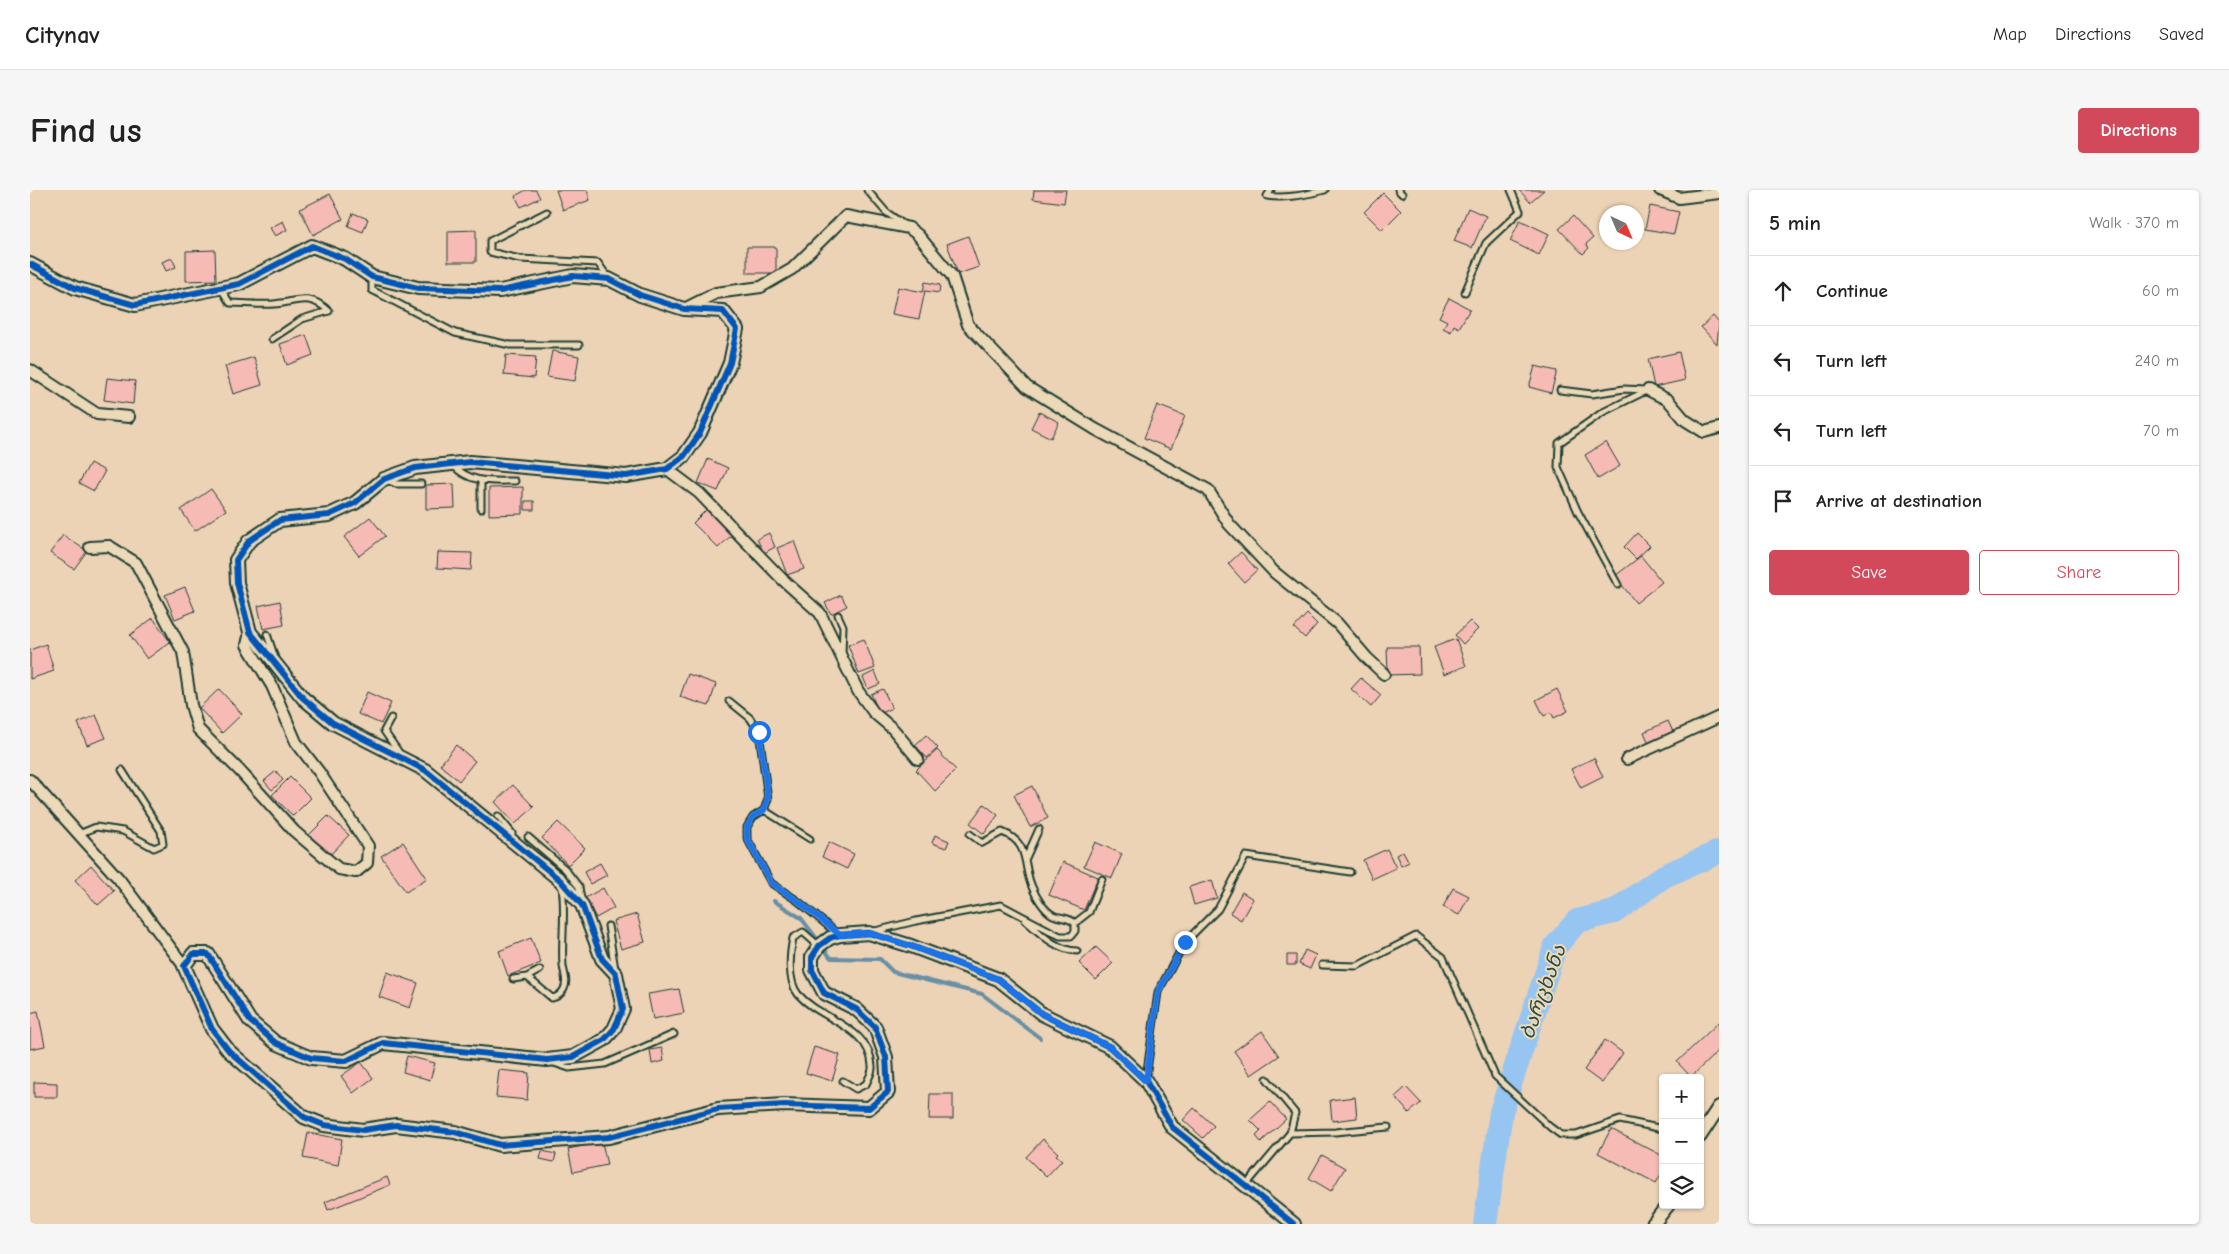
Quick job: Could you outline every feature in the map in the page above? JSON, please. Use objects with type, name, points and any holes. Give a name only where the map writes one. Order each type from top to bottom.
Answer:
[{"type":"street","points":[[1660,190],[1679,198],[1719,193]]},
{"type":"street","points":[[684,309],[716,292],[761,287],[792,269],[846,216],[909,228],[918,235],[952,276],[968,325],[1027,388],[1095,429],[1208,490],[1229,524],[1274,572],[1337,623],[1367,658],[1384,674]]},
{"type":"street","points":[[30,264],[75,288],[134,304],[221,289],[239,284],[312,246],[345,258],[372,277],[418,288],[500,291],[573,276],[608,279],[640,294],[684,309],[723,311],[737,329],[730,363],[700,433],[684,456],[667,469],[626,476],[470,462],[415,468],[384,479],[355,503],[329,515],[280,520],[249,541],[236,560],[237,583],[250,632],[303,698],[333,723],[424,770],[560,880],[582,905],[602,959],[616,974],[623,1009],[614,1029],[604,1040],[573,1057],[547,1060],[382,1043],[346,1061],[311,1058],[276,1043],[250,1021],[208,954],[193,954],[184,966]]},
{"type":"street","points":[[30,370],[97,414],[129,417]]},
{"type":"street","points":[[1648,390],[1668,400],[1685,420],[1704,432],[1719,428]]},
{"type":"street","points":[[667,469],[699,493],[782,579],[820,613],[858,691],[874,713],[893,729],[918,759]]},
{"type":"street","points":[[90,547],[109,546],[136,563],[183,652],[191,705],[198,729],[240,770],[294,830],[339,869],[356,872],[367,864],[368,846],[319,772],[296,742],[272,686],[247,644],[250,632]]},
{"type":"street","points":[[1627,759],[1719,717]]},
{"type":"street","points":[[30,780],[119,879],[184,966],[212,1029],[229,1051],[304,1117],[324,1125],[363,1130],[396,1125],[456,1132],[500,1145],[609,1137],[718,1109],[784,1105],[869,1108],[888,1092],[886,1057],[875,1027],[856,1009],[824,993],[812,970],[812,957],[820,946],[830,938],[840,935],[870,933],[911,946],[998,979],[1042,1014],[1110,1047],[1146,1081],[1172,1127],[1294,1224]]},
{"type":"street","points":[[1704,1130],[1719,1107]]},
{"type":"street","points":[[1653,1224],[1665,1209]]},
{"type":"lane","points":[[867,190],[886,212],[909,228]]},
{"type":"lane","points":[[1271,190],[1267,196],[1277,198],[1307,195],[1325,190]]},
{"type":"lane","points":[[1465,292],[1486,243],[1520,211],[1511,190]]},
{"type":"lane","points":[[547,212],[490,241],[490,252],[520,259],[598,263],[608,279]]},
{"type":"lane","points":[[372,277],[372,290],[455,333],[510,345],[579,345]]},
{"type":"lane","points":[[221,289],[230,303],[274,304],[302,298],[321,304],[329,312],[302,319],[272,339]]},
{"type":"lane","points":[[1560,390],[1592,394],[1624,389],[1648,390]]},
{"type":"lane","points":[[1618,585],[1578,512],[1558,467],[1559,443],[1603,412],[1648,390]]},
{"type":"lane","points":[[453,464],[459,471],[481,481],[515,481]]},
{"type":"lane","points":[[384,479],[396,484],[421,484]]},
{"type":"lane","points":[[481,481],[481,509]]},
{"type":"lane","points":[[838,615],[843,626],[842,656]]},
{"type":"lane","points":[[267,634],[278,667]]},
{"type":"lane","points":[[729,701],[750,718],[759,732],[768,798],[764,810],[753,817],[747,827],[747,838],[771,883],[798,901],[840,935]]},
{"type":"lane","points":[[391,718],[384,731],[391,743],[406,760]]},
{"type":"lane","points":[[78,834],[96,827],[123,831],[154,848],[164,844],[161,831],[122,770]]},
{"type":"lane","points":[[764,810],[810,839]]},
{"type":"lane","points":[[498,816],[512,832],[513,842]]},
{"type":"lane","points":[[1026,858],[1039,829]]},
{"type":"lane","points":[[870,933],[916,921],[1001,905],[1060,936],[1071,936],[1075,931],[1075,924],[1069,918],[1054,916],[1044,907],[1032,888],[1026,870],[1026,858],[1020,844],[1011,836],[1002,832],[982,843],[970,834]]},
{"type":"lane","points":[[528,837],[565,869],[579,886],[582,905]]},
{"type":"lane","points":[[1146,1081],[1158,992],[1185,942],[1218,909],[1246,856],[1350,872]]},
{"type":"lane","points":[[527,977],[552,998],[561,994],[565,988],[565,905],[560,880]]},
{"type":"lane","points":[[1075,924],[1089,912],[1102,880]]},
{"type":"lane","points":[[1020,915],[1050,941],[1067,950],[1077,951]]},
{"type":"lane","points":[[608,926],[616,974]]},
{"type":"lane","points":[[820,946],[803,932],[793,938],[789,965],[797,993],[834,1021],[856,1033],[867,1048],[873,1067],[866,1084],[856,1089],[842,1081]]},
{"type":"lane","points":[[1322,965],[1357,966],[1416,936],[1443,957],[1495,1076],[1550,1127],[1561,1135],[1576,1135],[1620,1120],[1659,1128]]},
{"type":"lane","points":[[514,979],[527,977],[540,970]]},
{"type":"lane","points":[[547,1060],[569,1068],[605,1064],[674,1034]]},
{"type":"lane","points":[[1245,1185],[1290,1133],[1295,1114],[1267,1078]]},
{"type":"lane","points":[[1290,1133],[1335,1132],[1388,1127]]},
{"type":"building","points":[[526,190],[536,190],[540,198],[521,207],[515,196]]},
{"type":"building","points":[[556,190],[587,190],[590,200],[563,210]]},
{"type":"building","points":[[1034,190],[1066,190],[1064,203],[1033,199]]},
{"type":"building","points":[[1519,190],[1544,190],[1530,202]]},
{"type":"building","points":[[1383,193],[1401,211],[1382,230],[1364,212]]},
{"type":"building","points":[[330,194],[343,219],[313,235],[300,209]]},
{"type":"building","points":[[1650,206],[1679,212],[1674,234],[1645,229]]},
{"type":"building","points":[[1468,208],[1486,216],[1472,248],[1454,241]]},
{"type":"building","points":[[353,213],[368,219],[363,232],[348,226]]},
{"type":"building","points":[[1573,216],[1593,238],[1586,244],[1589,248],[1583,254],[1559,229]]},
{"type":"building","points":[[1520,220],[1549,234],[1539,255],[1510,241]]},
{"type":"building","points":[[283,221],[287,230],[275,236],[270,228]]},
{"type":"building","points":[[476,230],[476,262],[448,262],[448,231]]},
{"type":"building","points":[[968,236],[979,267],[958,274],[947,244]]},
{"type":"building","points":[[747,247],[776,247],[776,273],[747,273]]},
{"type":"building","points":[[215,250],[216,280],[186,281],[186,251]]},
{"type":"building","points":[[172,258],[176,267],[166,271],[162,262]]},
{"type":"building","points":[[925,282],[940,285],[939,293],[925,291],[919,319],[892,314],[898,287],[923,292]]},
{"type":"building","points":[[1449,298],[1470,309],[1459,328],[1454,325],[1451,332],[1443,328],[1447,321],[1439,317]]},
{"type":"building","points":[[1713,316],[1719,323],[1717,344],[1701,327]]},
{"type":"building","points":[[306,335],[313,355],[287,365],[280,344]]},
{"type":"building","points":[[552,351],[579,356],[575,381],[547,377]]},
{"type":"building","points":[[1679,352],[1685,380],[1654,387],[1648,359]]},
{"type":"building","points":[[506,355],[536,357],[534,378],[504,375]]},
{"type":"building","points":[[254,357],[262,385],[233,394],[225,366]]},
{"type":"building","points":[[1535,366],[1557,371],[1551,393],[1529,387]]},
{"type":"building","points":[[107,378],[135,381],[133,404],[104,400]]},
{"type":"building","points":[[1157,405],[1185,416],[1171,449],[1144,438]]},
{"type":"building","points":[[1039,412],[1059,422],[1051,438],[1031,428]]},
{"type":"building","points":[[1606,442],[1620,466],[1598,479],[1585,455]]},
{"type":"building","points":[[708,459],[728,468],[718,491],[698,483]]},
{"type":"building","points":[[90,463],[105,471],[94,491],[79,483]]},
{"type":"building","points":[[454,484],[455,508],[426,509],[426,485]]},
{"type":"building","points":[[523,487],[523,514],[489,515],[489,488]]},
{"type":"building","points":[[211,489],[226,510],[195,531],[181,510]]},
{"type":"building","points":[[525,501],[534,501],[534,510],[525,510]]},
{"type":"building","points":[[707,509],[732,535],[718,548],[693,523]]},
{"type":"building","points":[[370,517],[385,536],[359,556],[344,537]]},
{"type":"building","points":[[769,533],[775,547],[764,553],[757,539]]},
{"type":"building","points":[[1637,533],[1650,546],[1636,559],[1624,547]]},
{"type":"building","points":[[63,535],[87,551],[74,569],[50,553]]},
{"type":"building","points":[[794,541],[804,569],[787,575],[777,548]]},
{"type":"building","points":[[438,552],[472,553],[471,570],[437,568]]},
{"type":"building","points":[[1241,552],[1257,570],[1244,582],[1228,564]]},
{"type":"building","points":[[1641,556],[1662,582],[1636,603],[1615,576]]},
{"type":"building","points":[[185,587],[195,611],[175,619],[165,595]]},
{"type":"building","points":[[841,595],[847,606],[831,614],[825,603]]},
{"type":"building","points":[[280,601],[284,625],[263,629],[258,606]]},
{"type":"building","points":[[1307,614],[1317,624],[1305,638],[1294,628]]},
{"type":"building","points":[[153,618],[170,642],[147,659],[130,635]]},
{"type":"building","points":[[1470,621],[1478,629],[1463,644],[1455,635]]},
{"type":"building","points":[[864,639],[875,668],[859,674],[848,645]]},
{"type":"building","points":[[1456,639],[1466,666],[1444,674],[1434,647]]},
{"type":"building","points":[[46,644],[54,671],[30,679],[30,650]]},
{"type":"building","points":[[1387,647],[1419,647],[1420,674],[1388,675]]},
{"type":"building","points":[[875,671],[880,684],[868,689],[863,677]]},
{"type":"building","points":[[688,674],[716,684],[709,706],[680,697]]},
{"type":"building","points":[[1361,678],[1381,695],[1371,707],[1351,689]]},
{"type":"building","points":[[219,689],[242,714],[222,733],[199,708]]},
{"type":"building","points":[[883,689],[892,708],[880,714],[871,694]]},
{"type":"building","points":[[1557,689],[1568,711],[1554,718],[1551,712],[1544,716],[1536,700]]},
{"type":"building","points":[[367,692],[391,703],[381,724],[358,714]]},
{"type":"building","points":[[96,715],[106,738],[87,745],[78,723]]},
{"type":"building","points":[[1668,721],[1675,736],[1650,746],[1644,732]]},
{"type":"building","points":[[926,735],[938,748],[927,758],[915,745]]},
{"type":"building","points":[[456,745],[475,761],[459,781],[440,765]]},
{"type":"building","points":[[937,750],[956,770],[935,791],[916,770]]},
{"type":"building","points":[[1594,758],[1603,777],[1581,788],[1571,769]]},
{"type":"building","points":[[276,771],[283,780],[272,790],[264,781]]},
{"type":"building","points":[[290,777],[311,798],[293,816],[272,795]]},
{"type":"building","points":[[513,785],[534,807],[515,824],[495,802]]},
{"type":"building","points":[[1032,786],[1048,818],[1030,827],[1014,795]]},
{"type":"building","points":[[984,804],[998,815],[984,834],[970,823]]},
{"type":"building","points":[[328,816],[349,835],[330,855],[309,835]]},
{"type":"building","points":[[558,822],[585,848],[568,865],[542,838]]},
{"type":"building","points":[[935,835],[949,841],[946,848],[932,843]]},
{"type":"building","points":[[403,842],[427,878],[406,892],[381,856]]},
{"type":"building","points":[[829,842],[854,854],[847,869],[822,857]]},
{"type":"building","points":[[1095,842],[1122,854],[1112,878],[1084,866]]},
{"type":"building","points":[[1387,849],[1396,868],[1372,879],[1363,860]]},
{"type":"building","points":[[1403,851],[1409,862],[1401,866],[1396,855]]},
{"type":"building","points":[[1063,862],[1098,877],[1084,910],[1049,895]]},
{"type":"building","points":[[600,863],[607,875],[590,884],[584,872]]},
{"type":"building","points":[[91,865],[114,891],[98,905],[75,880]]},
{"type":"building","points":[[1212,880],[1217,898],[1194,905],[1189,887]]},
{"type":"building","points":[[603,888],[614,908],[596,918],[585,898]]},
{"type":"building","points":[[1453,888],[1469,896],[1459,915],[1443,907]]},
{"type":"building","points":[[1242,892],[1253,899],[1241,920],[1230,913]]},
{"type":"building","points":[[637,914],[645,942],[621,949],[613,921]]},
{"type":"building","points":[[531,938],[541,963],[508,976],[499,951]]},
{"type":"building","points":[[1096,947],[1113,963],[1096,980],[1079,963]]},
{"type":"building","points":[[1305,950],[1316,955],[1310,969],[1299,964]]},
{"type":"building","points":[[1287,955],[1296,955],[1296,965],[1287,965]]},
{"type":"building","points":[[387,972],[418,983],[410,1008],[379,997]]},
{"type":"building","points":[[679,989],[684,1013],[653,1019],[648,994]]},
{"type":"building","points":[[38,1011],[45,1046],[30,1049],[30,1013]]},
{"type":"building","points":[[1719,1022],[1719,1050],[1694,1074],[1688,1074],[1677,1062]]},
{"type":"building","points":[[1262,1031],[1279,1056],[1251,1075],[1234,1051]]},
{"type":"building","points":[[1605,1040],[1623,1053],[1602,1083],[1584,1070]]},
{"type":"building","points":[[814,1047],[840,1055],[832,1081],[806,1073]]},
{"type":"building","points":[[662,1048],[664,1061],[652,1064],[650,1050]]},
{"type":"building","points":[[407,1056],[435,1063],[430,1080],[403,1072]]},
{"type":"building","points":[[361,1062],[373,1078],[353,1093],[341,1076]]},
{"type":"building","points":[[499,1070],[529,1073],[527,1100],[496,1097]]},
{"type":"building","points":[[34,1082],[57,1083],[57,1097],[34,1097]]},
{"type":"building","points":[[1406,1087],[1421,1103],[1409,1113],[1395,1097]]},
{"type":"building","points":[[930,1094],[953,1094],[953,1119],[929,1119]]},
{"type":"building","points":[[1355,1097],[1357,1118],[1332,1121],[1330,1100]]},
{"type":"building","points":[[1270,1102],[1286,1119],[1261,1142],[1256,1136],[1261,1131],[1250,1120]]},
{"type":"building","points":[[1194,1108],[1214,1126],[1203,1138],[1183,1120]]},
{"type":"building","points":[[1611,1129],[1659,1154],[1659,1178],[1656,1183],[1598,1153]]},
{"type":"building","points":[[308,1133],[342,1139],[338,1165],[303,1158]]},
{"type":"building","points":[[1043,1139],[1058,1153],[1056,1155],[1062,1160],[1046,1177],[1026,1157]]},
{"type":"building","points":[[602,1142],[607,1165],[573,1172],[568,1149]]},
{"type":"building","points":[[542,1151],[556,1154],[554,1162],[540,1159]]},
{"type":"building","points":[[1322,1155],[1345,1168],[1331,1191],[1309,1178]]},
{"type":"building","points":[[387,1177],[390,1185],[328,1210],[325,1202]]},
{"type":"waterway","name":"ბარცხანა","points":[[1485,1224],[1501,1112],[1555,947],[1577,921],[1614,912],[1664,876],[1719,852]]},
{"type":"waterway","points":[[774,901],[801,918],[818,940]]},
{"type":"waterway","points":[[823,948],[831,958],[880,959],[893,972],[982,994],[1040,1038]]},
{"type":"cycle path","points":[[30,264],[75,288],[135,305],[239,284],[312,246],[345,259],[372,277],[418,288],[500,291],[573,276],[609,279],[640,295],[684,309],[723,311],[737,329],[730,363],[700,433],[684,456],[667,469],[626,476],[470,462],[415,468],[384,479],[355,503],[329,515],[280,520],[249,541],[236,560],[237,583],[250,632],[303,698],[333,723],[425,770],[560,880],[582,905],[602,959],[616,974],[623,1009],[614,1029],[604,1040],[573,1057],[547,1060],[383,1043],[346,1061],[311,1058],[276,1043],[250,1021],[208,954],[193,954],[184,966],[212,1029],[229,1051],[304,1117],[324,1125],[363,1130],[396,1125],[455,1132],[500,1145],[609,1137],[718,1109],[784,1105],[869,1108],[888,1092],[886,1057],[875,1027],[856,1009],[824,993],[812,970],[812,957],[819,946],[830,938],[840,935],[869,933],[911,946],[998,979],[1042,1014],[1110,1047],[1146,1081],[1172,1127],[1294,1224]]},
{"type":"route","points":[[759,732],[768,798],[764,810],[753,817],[747,827],[747,838],[771,883],[798,901],[840,935],[870,933],[911,946],[998,979],[1042,1014],[1110,1047],[1146,1081],[1158,992],[1185,942]]}]
